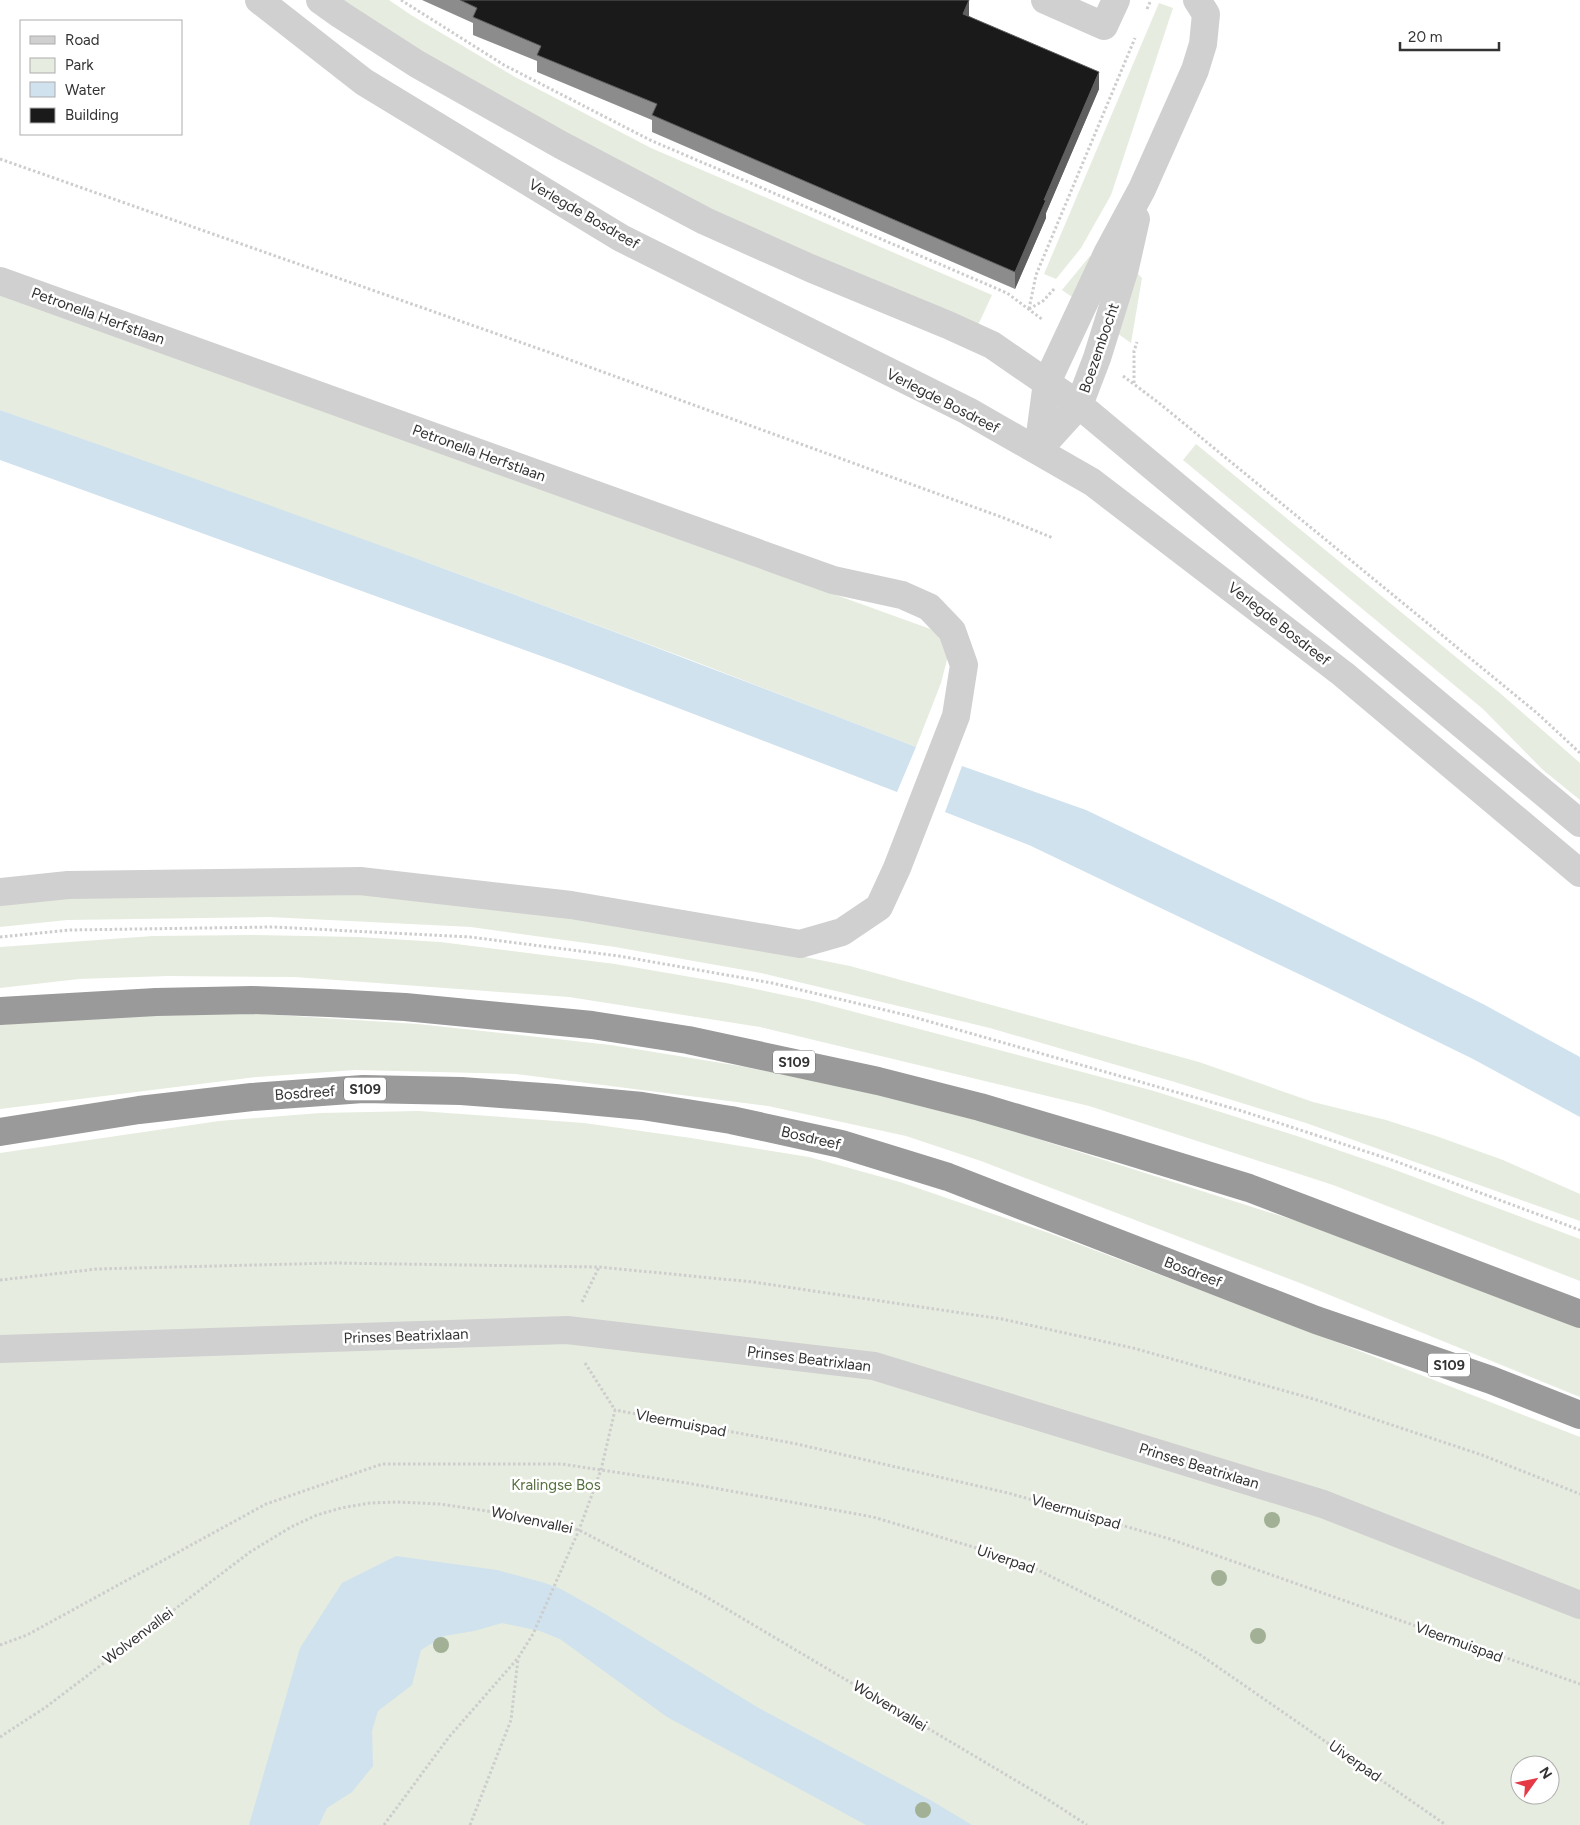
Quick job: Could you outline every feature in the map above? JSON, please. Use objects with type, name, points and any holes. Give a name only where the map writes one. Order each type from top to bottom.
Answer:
[{"type":"highway","name":"S109","points":[[0,1011],[156,1002],[252,1000],[405,1007],[592,1025],[688,1040],[878,1081],[980,1107],[1116,1147],[1249,1188],[1580,1314]]},
{"type":"highway","name":"Bosdreef","points":[[0,1132],[139,1110],[224,1100],[363,1089],[462,1091],[556,1098],[642,1106],[731,1120],[841,1144],[948,1177],[1316,1320],[1491,1380],[1580,1415]]},
{"type":"street","name":"Verlegde Bosdreef","points":[[259,0],[364,82],[621,238],[968,411],[1092,482],[1344,674],[1580,873]]},
{"type":"street","points":[[320,0],[340,15],[417,64],[561,145],[705,221],[810,268],[948,325],[992,346],[1079,405],[1580,823]]},
{"type":"street","points":[[1045,0],[1104,26],[1116,0]]},
{"type":"street","name":"Boezembocht","points":[[1038,450],[1047,382],[1107,254],[1142,189],[1195,70],[1203,44],[1206,14],[1197,0]]},
{"type":"street","name":"Boezembocht","points":[[1038,450],[1079,405],[1125,268],[1142,189]]},
{"type":"street","name":"Petronella Herfstlaan","points":[[0,281],[833,580],[902,595],[929,607],[952,631],[964,665],[956,716],[897,868],[879,907],[842,932],[800,944],[571,904],[360,881],[68,885],[0,892]]},
{"type":"street","name":"Prinses Beatrixlaan","points":[[0,1350],[567,1330],[874,1366],[1323,1504],[1580,1605]]},
{"type":"path","points":[[400,0],[504,65],[650,140],[1008,293],[1029,310],[1036,275],[1136,37]]},
{"type":"path","points":[[1147,9],[1151,0]]},
{"type":"path","points":[[0,159],[551,353],[1004,518],[1053,538]]},
{"type":"path","points":[[1134,384],[1537,713],[1580,753]]},
{"type":"path","points":[[0,937],[70,930],[272,927],[470,937],[619,956],[772,983],[910,1016],[1242,1111],[1392,1160],[1580,1230]]},
{"type":"path","points":[[0,1280],[97,1269],[334,1263],[599,1267],[753,1282],[1002,1319],[1132,1348],[1326,1403],[1482,1455],[1580,1494]]},
{"type":"path","points":[[567,1330],[588,1370],[615,1410]]},
{"type":"path","name":"Vleermuispad","points":[[601,1470],[615,1410],[797,1444],[1008,1493],[1170,1539],[1580,1684]]},
{"type":"path","name":"Uiverpad","points":[[0,1645],[27,1635],[266,1504],[382,1464],[562,1464],[687,1483],[873,1517],[1020,1561],[1142,1622],[1199,1654],[1446,1825]]},
{"type":"path","points":[[384,1825],[449,1737],[518,1658],[532,1634],[565,1564],[601,1470]]},
{"type":"path","name":"Wolvenvallei","points":[[0,1737],[46,1707],[250,1552],[291,1526],[317,1515],[341,1508],[370,1503],[440,1504],[520,1516],[579,1530],[703,1595],[1047,1799],[1087,1825]]},
{"type":"path","points":[[470,1825],[511,1720],[518,1658]]},
{"type":"green space","points":[[342,0],[389,0],[515,77],[651,148],[992,295],[978,325],[738,227],[434,60]]},
{"type":"green space","points":[[1159,3],[1173,8],[1111,195],[1081,248],[1056,279],[1044,274]]},
{"type":"green space","points":[[1092,256],[1075,299],[1062,290]]},
{"type":"green space","points":[[1137,273],[1142,278],[1131,343],[1117,333]]},
{"type":"green space","points":[[0,294],[936,631],[950,648],[941,683],[916,747],[691,660],[453,572],[0,410]]},
{"type":"green space","points":[[1196,444],[1501,694],[1580,763],[1580,800],[1543,770],[1483,709],[1183,460]]},
{"type":"green space","points":[[321,893],[424,899],[593,920],[748,946],[850,966],[1199,1062],[1313,1102],[1386,1120],[1436,1136],[1503,1160],[1580,1194],[1580,1221],[1306,1123],[1178,1083],[990,1028],[761,973],[615,947],[471,927],[269,917],[67,920],[0,927],[0,904],[70,897]]},
{"type":"green space","points":[[153,936],[358,937],[440,942],[615,964],[726,983],[813,1001],[1154,1091],[1300,1137],[1390,1168],[1580,1239],[1580,1281],[1333,1185],[1089,1106],[760,1027],[569,997],[295,977],[168,976],[79,979],[0,988],[0,947]]},
{"type":"green space","points":[[135,1013],[245,1013],[418,1024],[611,1045],[740,1066],[880,1093],[947,1110],[1416,1259],[1580,1322],[1580,1397],[1305,1285],[981,1161],[906,1136],[768,1106],[516,1074],[355,1070],[257,1077],[0,1109],[0,1025]]},
{"type":"green space","name":"Kralingse Bos","points":[[419,1111],[584,1123],[809,1157],[900,1182],[1049,1233],[1293,1325],[1580,1437],[1580,1825],[0,1825],[0,1153],[219,1121],[320,1113]]},
{"type":"water","points":[[0,410],[460,574],[916,747],[897,792],[566,665],[0,460]]},
{"type":"water","points":[[962,766],[1086,810],[1280,903],[1483,1004],[1580,1057],[1580,1117],[1473,1059],[1324,986],[1029,845],[945,812]]},
{"type":"water","points":[[396,1556],[497,1570],[561,1589],[757,1707],[932,1801],[972,1825],[866,1825],[667,1717],[560,1639],[540,1631],[502,1623],[474,1631],[444,1636],[421,1650],[412,1685],[378,1711],[372,1731],[373,1766],[352,1792],[327,1808],[319,1825],[249,1825],[300,1648],[342,1583]]},
{"type":"building","points":[[460,0],[969,0],[963,14],[1099,72],[1015,272],[652,115],[657,104],[537,55],[541,46],[473,17],[477,8]]}]
